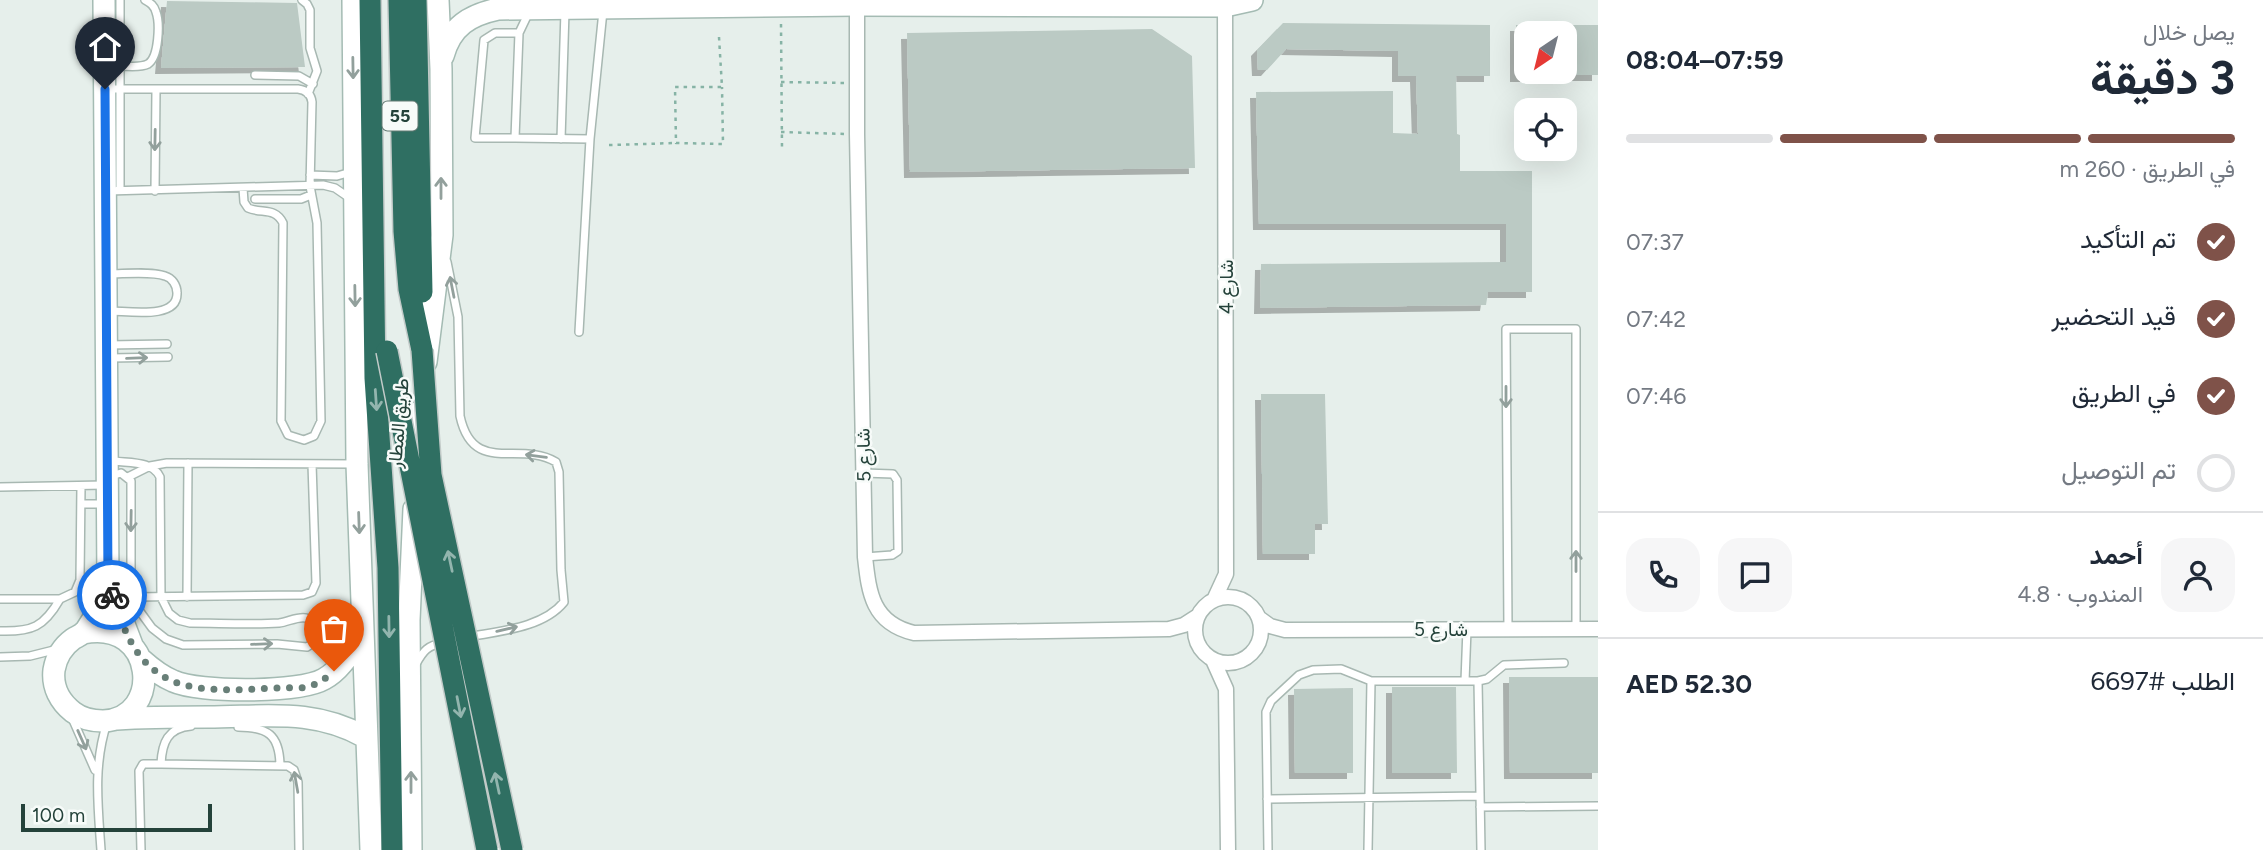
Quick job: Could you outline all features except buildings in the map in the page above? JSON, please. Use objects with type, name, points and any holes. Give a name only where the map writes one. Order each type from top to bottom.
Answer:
[{"type":"highway","name":"55","points":[[370,0],[373,234]]},
{"type":"highway","name":"55","points":[[399,0],[404,231],[409,289],[422,350]]},
{"type":"highway","points":[[416,0],[422,227],[422,350],[431,475],[512,850]]},
{"type":"highway","points":[[373,234],[387,351],[487,850]]},
{"type":"highway","points":[[373,234],[375,378],[388,568],[392,850]]},
{"type":"street","points":[[83,634],[98,609],[108,582],[111,480],[106,274],[112,191],[113,90],[104,0]]},
{"type":"street","name":"طريق المطار","points":[[353,0],[357,464],[371,850]]},
{"type":"street","name":"طريق المطار","points":[[411,850],[409,677],[418,429],[442,235],[438,0]]},
{"type":"street","points":[[470,0],[522,5],[1225,3],[1252,0]]},
{"type":"street","points":[[603,4],[781,6],[862,2]]},
{"type":"street","name":"شارع 5","points":[[862,2],[857,134],[866,556],[868,582],[877,610],[895,626],[914,633],[1169,629],[1198,617]]},
{"type":"street","name":"شارع 4","points":[[1214,600],[1226,574],[1225,3]]},
{"type":"street","points":[[441,69],[445,50],[460,24],[479,13],[522,5]]},
{"type":"street","points":[[1226,574],[1232,588],[1259,618],[1261,632],[1258,646]]},
{"type":"street","points":[[108,582],[145,671],[141,695],[126,713],[111,720]]},
{"type":"street","points":[[1242,600],[1228,597],[1214,600],[1198,617],[1195,630],[1198,643],[1204,653],[1213,660],[1239,662],[1250,656],[1269,636],[1285,630]]},
{"type":"street","name":"شارع 5","points":[[1259,618],[1270,626],[1285,630],[1598,629]]},
{"type":"street","name":"شارع 5","points":[[1169,629],[1198,643]]},
{"type":"street","points":[[363,635],[328,677],[307,687],[195,687],[175,682],[159,674],[122,637],[96,631],[83,634],[65,646],[59,655],[54,675],[59,698],[66,708],[78,717],[93,721],[153,716],[219,724],[289,716],[337,723],[366,737]]},
{"type":"street","points":[[1213,660],[1226,689],[1228,850]]},
{"type":"street","points":[[1226,689],[1239,662]]},
{"type":"street","points":[[288,687],[300,692],[303,701],[299,710],[289,716]]},
{"type":"lane","points":[[120,0],[120,66],[113,90],[298,89],[309,94]]},
{"type":"lane","points":[[120,66],[144,66],[151,62],[156,54],[157,15],[154,7],[145,0]]},
{"type":"lane","points":[[243,188],[248,208],[273,212],[283,223],[281,421],[285,431],[298,440],[314,436],[321,421],[317,223],[310,191],[312,102],[309,94],[317,71],[310,48],[310,10],[302,0]]},
{"type":"lane","points":[[561,139],[565,4]]},
{"type":"lane","points":[[579,332],[590,139],[603,4]]},
{"type":"lane","points":[[516,138],[522,5]]},
{"type":"lane","points":[[519,33],[495,33],[484,40],[475,138],[590,139]]},
{"type":"lane","points":[[255,75],[299,76],[313,84]]},
{"type":"lane","points":[[155,191],[156,90]]},
{"type":"lane","points":[[310,175],[337,176],[354,171]]},
{"type":"lane","points":[[112,191],[243,188],[310,191],[330,186],[354,202]]},
{"type":"lane","points":[[255,199],[301,199],[310,191]]},
{"type":"lane","points":[[409,677],[424,650],[431,645],[524,625],[554,614],[564,602],[556,462],[537,454],[489,453],[473,446],[463,432],[460,416],[458,317],[442,235]]},
{"type":"lane","points":[[106,274],[161,274],[172,280],[177,291],[174,303],[165,311],[106,311]]},
{"type":"lane","points":[[1508,629],[1506,329],[1576,329],[1576,629]]},
{"type":"lane","points":[[106,352],[167,344]]},
{"type":"lane","points":[[106,352],[168,357]]},
{"type":"lane","points":[[0,487],[81,486],[111,480],[150,466],[188,463],[357,464]]},
{"type":"lane","points":[[187,597],[188,463]]},
{"type":"lane","points":[[133,597],[303,595],[312,592],[316,583],[312,464]]},
{"type":"lane","points":[[81,505],[111,480],[150,466],[157,470],[161,481],[161,597],[169,612],[184,622],[278,623],[304,617],[316,626],[317,636],[312,645],[183,645],[166,639],[152,628],[133,597],[130,579],[131,485],[111,480]]},
{"type":"lane","points":[[864,473],[893,474],[897,480],[898,551],[892,555],[866,556]]},
{"type":"lane","points":[[0,599],[60,598],[69,596],[78,587],[81,486]]},
{"type":"lane","points":[[0,631],[33,629],[52,613],[60,598]]},
{"type":"lane","points":[[1465,681],[1467,629]]},
{"type":"lane","points":[[0,657],[30,656],[65,646]]},
{"type":"lane","points":[[30,656],[44,664],[54,675]]},
{"type":"lane","points":[[1268,850],[1266,717],[1271,701],[1299,675],[1308,670],[1341,668],[1371,681],[1478,681],[1487,679],[1504,665],[1564,663]]},
{"type":"lane","points":[[1368,850],[1371,681]]},
{"type":"lane","points":[[1478,681],[1481,850]]},
{"type":"lane","points":[[66,708],[96,774]]},
{"type":"lane","points":[[101,850],[96,774],[98,754],[111,720]]},
{"type":"lane","points":[[161,764],[162,749],[168,736],[178,728],[219,724],[256,727],[268,733],[279,748],[280,764]]},
{"type":"lane","points":[[141,850],[139,771],[143,764],[288,766],[297,775],[299,850]]},
{"type":"lane","points":[[1267,799],[1480,796]]},
{"type":"lane","points":[[1480,807],[1598,806]]},
{"type":"path","points":[[781,6],[782,149]]},
{"type":"path","points":[[609,145],[723,144],[719,37]]},
{"type":"path","points":[[781,82],[857,84]]},
{"type":"path","points":[[676,144],[675,87],[722,87]]},
{"type":"path","points":[[781,132],[857,134]]},
{"type":"way so far","points":[[112,595],[127,635],[142,660],[159,674],[175,682],[195,687],[220,688],[307,687],[328,677],[334,671]]},
{"type":"route","points":[[105,89],[108,582],[112,595]]}]
